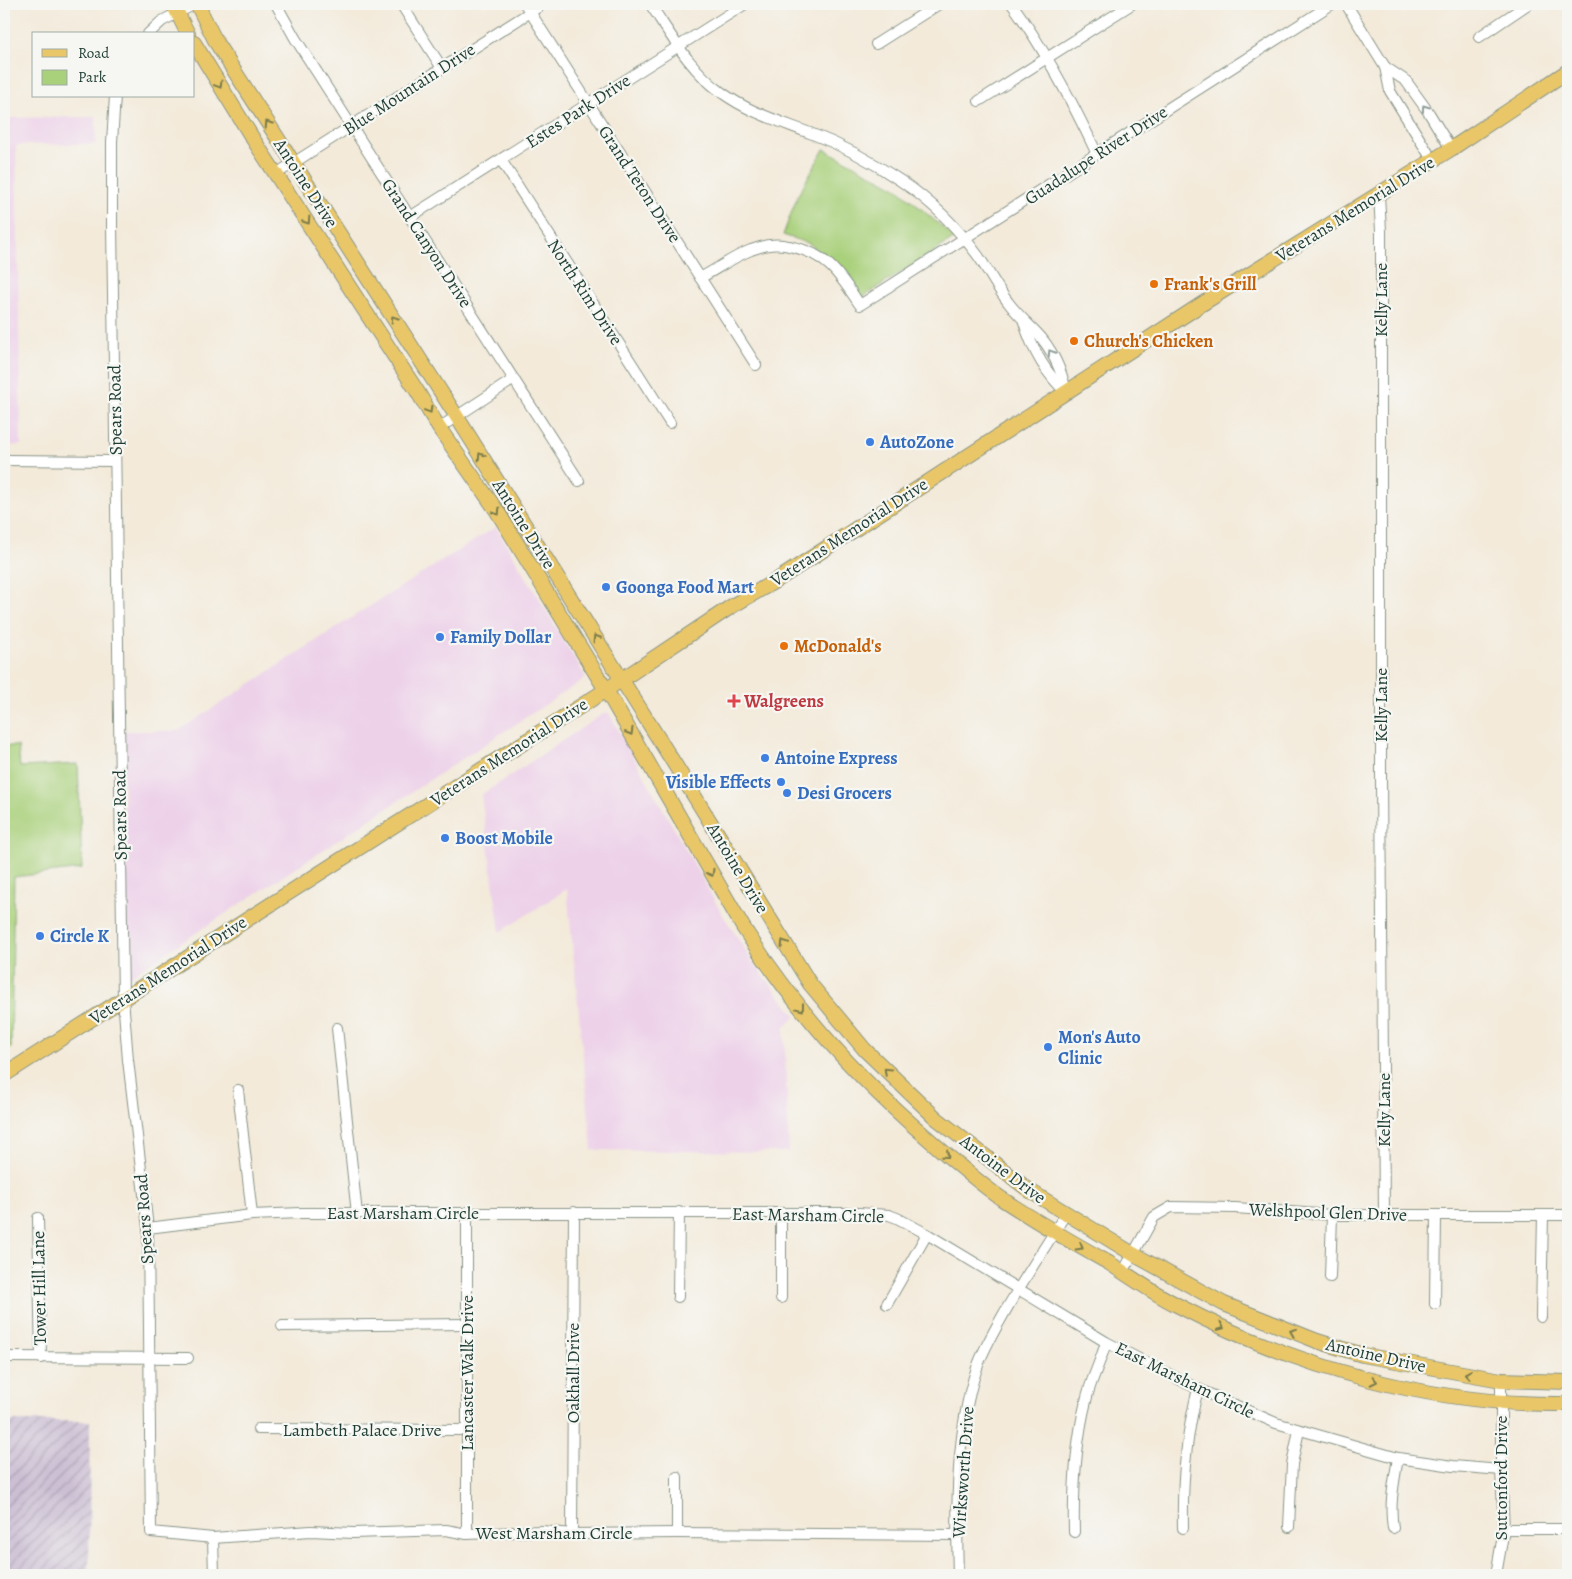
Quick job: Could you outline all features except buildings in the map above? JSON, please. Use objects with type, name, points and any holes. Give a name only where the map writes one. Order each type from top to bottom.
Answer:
[{"type":"main road","name":"Antoine Drive","points":[[196,4],[217,44],[457,417],[622,679],[810,984],[866,1050],[936,1118],[1030,1191],[1133,1254],[1224,1304],[1317,1341],[1363,1356],[1501,1380],[1568,1382]]},
{"type":"main road","points":[[175,8],[187,32]]},
{"type":"main road","name":"Antoine Drive","points":[[195,45],[228,100],[332,262],[509,530],[606,690],[765,962],[813,1025],[870,1087],[953,1161],[1003,1199],[1054,1232],[1173,1303],[1244,1337],[1309,1362],[1356,1377],[1402,1387],[1501,1403],[1568,1404]]},
{"type":"main road","name":"Veterans Memorial Drive","points":[[4,1075],[606,690],[1202,304],[1433,161],[1568,71]]},
{"type":"main road","points":[[509,530],[522,521]]},
{"type":"main road","points":[[1309,1362],[1317,1341]]},
{"type":"street","points":[[150,32],[175,8],[196,4]]},
{"type":"street","name":"Grand Canyon Drive","points":[[276,4],[579,481]]},
{"type":"street","points":[[401,4],[442,68]]},
{"type":"street","name":"Blue Mountain Drive","points":[[276,174],[442,68],[528,8],[542,4]]},
{"type":"street","points":[[650,4],[678,47],[701,75],[720,92],[761,116],[831,142],[874,163],[937,209],[978,256],[1007,301],[1024,322],[1029,340],[1041,363],[1054,381],[1066,392]]},
{"type":"street","name":"Estes Park Drive","points":[[410,217],[745,4]]},
{"type":"street","points":[[876,44],[938,4]]},
{"type":"street","points":[[1012,4],[1048,58],[1097,154]]},
{"type":"street","points":[[979,101],[1132,4]]},
{"type":"street","name":"Guadalupe River Drive","points":[[700,278],[750,250],[766,245],[783,244],[807,250],[822,258],[836,271],[860,305],[1332,4]]},
{"type":"street","points":[[1346,4],[1385,67],[1390,91],[1433,161]]},
{"type":"street","points":[[1479,37],[1528,4]]},
{"type":"street","name":"Grand Teton Drive","points":[[528,8],[756,365]]},
{"type":"street","points":[[1385,67],[1406,81],[1451,149]]},
{"type":"street","name":"Spears Road","points":[[115,98],[112,142],[123,998],[128,1060],[148,1228],[150,1532]]},
{"type":"street","name":"North Rim Drive","points":[[501,160],[670,423]]},
{"type":"street","name":"Kelly Lane","points":[[1379,194],[1381,231],[1381,785],[1384,1215]]},
{"type":"street","points":[[440,428],[514,379]]},
{"type":"street","points":[[4,460],[115,461]]},
{"type":"street","points":[[338,1028],[357,1214]]},
{"type":"street","points":[[238,1090],[252,1215]]},
{"type":"street","name":"Welshpool Glen Drive","points":[[1123,1272],[1154,1217],[1171,1207],[1235,1208],[1332,1215],[1568,1215]]},
{"type":"street","name":"Lancaster Walk Drive","points":[[467,1534],[468,1212]]},
{"type":"street","name":"Oakhall Drive","points":[[572,1534],[574,1212]]},
{"type":"street","points":[[678,1297],[679,1212]]},
{"type":"street","name":"East Marsham Circle","points":[[148,1228],[252,1215],[301,1213],[859,1212],[889,1215],[927,1234],[1106,1342],[1198,1389],[1276,1423],[1398,1458],[1453,1466],[1501,1470]]},
{"type":"street","points":[[781,1298],[782,1213]]},
{"type":"street","name":"Wirksworth Drive","points":[[958,1575],[959,1468],[962,1433],[977,1367],[986,1345],[1017,1289],[1066,1213]]},
{"type":"street","points":[[1330,1277],[1332,1215]]},
{"type":"street","points":[[1435,1304],[1436,1215]]},
{"type":"street","points":[[1541,1317],[1543,1215]]},
{"type":"street","name":"Tower Hill Lane","points":[[38,1218],[41,1358]]},
{"type":"street","points":[[887,1304],[927,1234]]},
{"type":"street","points":[[282,1326],[468,1324]]},
{"type":"street","points":[[1074,1532],[1074,1480],[1079,1430],[1086,1399],[1106,1342]]},
{"type":"street","points":[[4,1357],[188,1358]]},
{"type":"street","name":"Suttonford Drive","points":[[1496,1575],[1504,1529],[1501,1470],[1501,1380]]},
{"type":"street","points":[[1183,1528],[1182,1494],[1184,1465],[1188,1433],[1198,1389]]},
{"type":"street","name":"Lambeth Palace Drive","points":[[258,1430],[467,1430]]},
{"type":"street","points":[[1289,1527],[1292,1464],[1299,1430]]},
{"type":"street","points":[[1393,1528],[1390,1512],[1398,1458]]},
{"type":"street","points":[[677,1477],[677,1533]]},
{"type":"street","points":[[1504,1529],[1568,1529]]},
{"type":"street","name":"West Marsham Circle","points":[[150,1532],[213,1538],[311,1531],[362,1533],[446,1530],[467,1534],[542,1531],[572,1534],[958,1535]]},
{"type":"street","points":[[213,1538],[214,1575]]},
{"type":"shaded area","points":[[96,117],[96,144],[16,145],[21,445],[4,446],[4,118]]},
{"type":"shaded area","points":[[496,527],[586,678],[127,978],[123,731],[178,731],[348,620]]},
{"type":"shaded area","points":[[608,712],[721,912],[754,964],[796,1016],[784,1028],[789,1152],[592,1150],[567,889],[500,932],[481,795]]},
{"type":"shaded area","points":[[4,1421],[90,1421],[89,1575],[4,1575]]},
{"type":"green space","points":[[824,149],[897,188],[955,238],[861,298],[844,274],[810,244],[783,235],[798,195]]},
{"type":"green space","points":[[4,746],[18,746],[20,767],[78,764],[82,869],[14,877],[11,1048],[4,1053]]},
{"type":"place","name":"Frank's Grill","points":[[1154,284]]},
{"type":"place","name":"Church's Chicken","points":[[1074,341]]},
{"type":"place","name":"AutoZone","points":[[870,442]]},
{"type":"place","name":"Goonga Food Mart","points":[[606,587]]},
{"type":"place","name":"Family Dollar","points":[[440,637]]},
{"type":"place","name":"McDonald's","points":[[784,646]]},
{"type":"place","name":"Walgreens","points":[[734,701]]},
{"type":"place","name":"Antoine Express","points":[[765,758]]},
{"type":"place","name":"Visible Effects","points":[[781,782]]},
{"type":"place","name":"Desi Grocers","points":[[787,793]]},
{"type":"place","name":"Boost Mobile","points":[[445,838]]},
{"type":"place","name":"Circle K","points":[[40,936]]},
{"type":"place","name":"Mon's Auto Clinic","points":[[1048,1047]]}]
